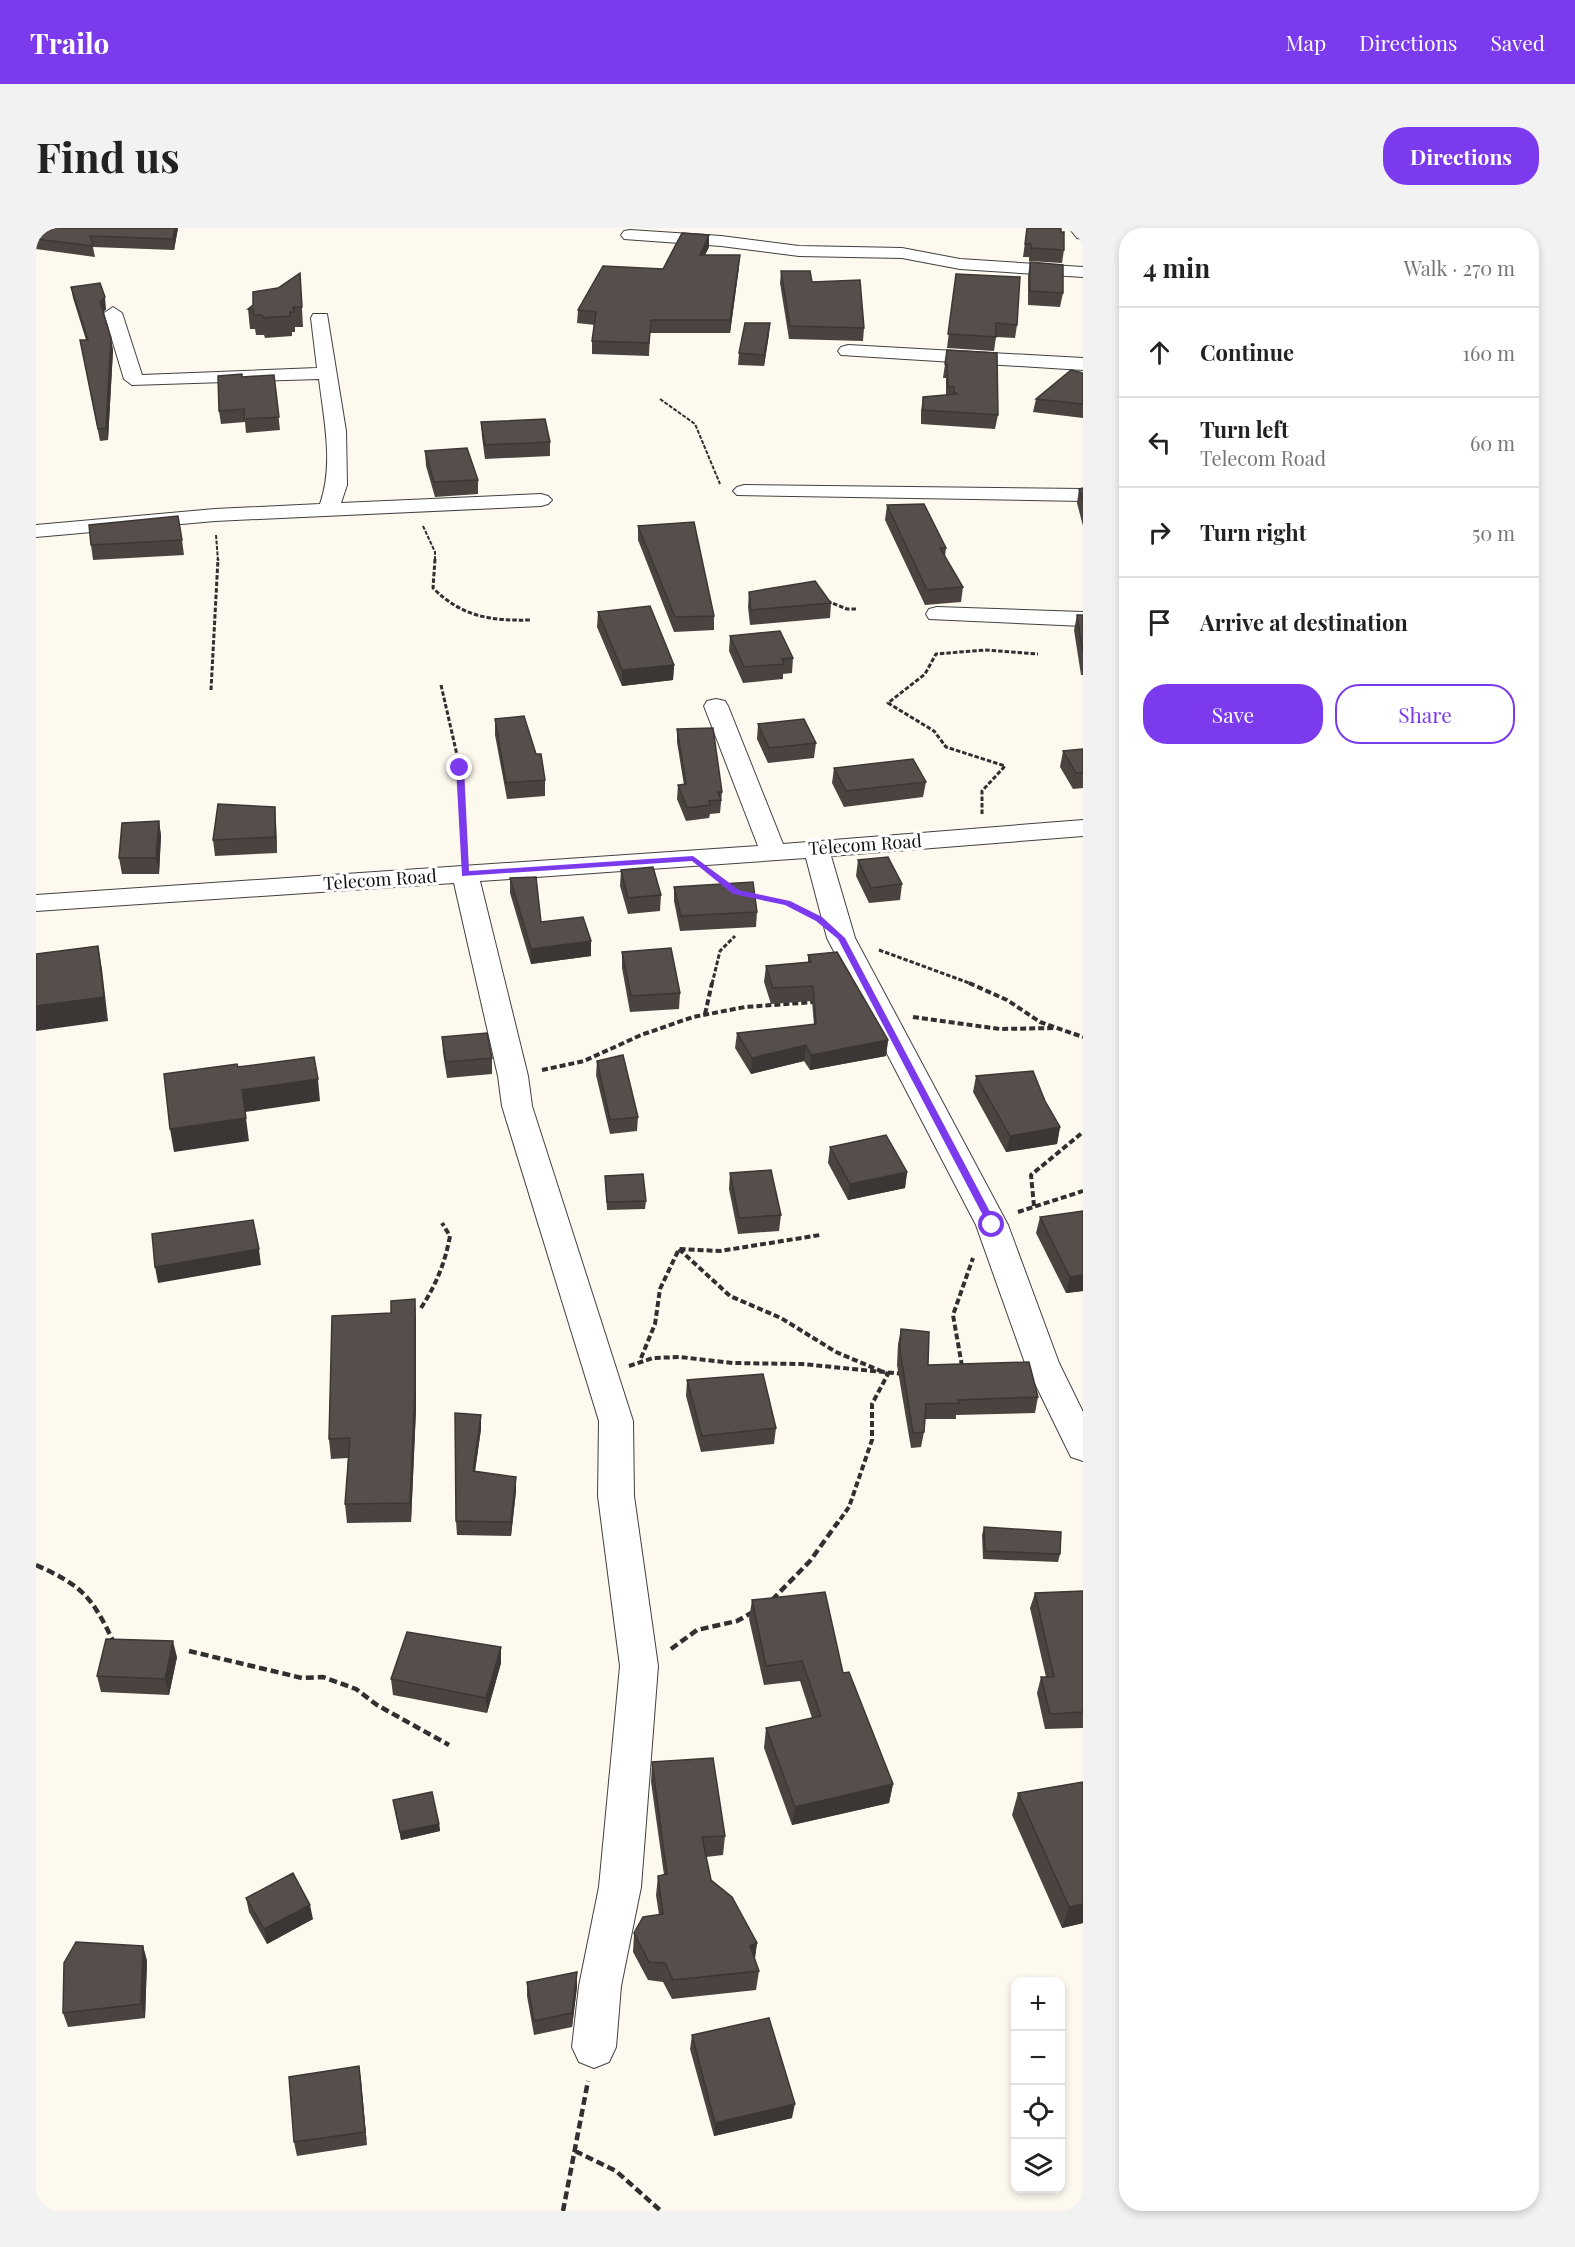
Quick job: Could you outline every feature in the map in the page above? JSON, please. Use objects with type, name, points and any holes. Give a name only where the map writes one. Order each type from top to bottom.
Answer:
[{"type":"street","points":[[1078,228],[1083,234]]},
{"type":"street","points":[[630,235],[799,251],[902,253],[960,264],[1083,272]]},
{"type":"street","points":[[113,313],[134,379],[139,381],[328,373]]},
{"type":"street","points":[[320,318],[336,431],[338,485],[328,510]]},
{"type":"street","points":[[848,351],[1083,364]]},
{"type":"street","points":[[744,490],[1083,495]]},
{"type":"street","points":[[36,531],[215,515],[541,500]]},
{"type":"street","points":[[938,614],[1083,620]]},
{"type":"street","points":[[716,706],[773,852]]},
{"type":"street","name":"Telecom Road","points":[[36,903],[1083,828]]},
{"type":"street","points":[[816,848],[841,938],[992,1225],[1042,1363],[1083,1447]]},
{"type":"street","points":[[465,874],[513,1076],[517,1106],[616,1421],[616,1496],[639,1666],[620,1887],[600,1986],[594,2048]]},
{"type":"path","points":[[660,399],[695,424],[717,482],[728,488],[744,490]]},
{"type":"path","points":[[211,690],[218,564],[215,515]]},
{"type":"path","points":[[433,545],[435,552],[433,588],[444,600],[458,610],[486,621],[531,620]]},
{"type":"path","points":[[823,601],[832,601],[847,610],[857,609]]},
{"type":"path","points":[[985,836],[980,797],[982,791],[1005,766],[946,747],[934,731],[888,703],[925,674],[936,654],[985,650],[1038,654]]},
{"type":"path","points":[[441,685],[460,768],[465,874]]},
{"type":"path","points":[[746,894],[787,903],[819,919],[841,938],[952,975],[1007,1000],[1040,1022],[1083,1037]]},
{"type":"path","points":[[705,1015],[720,951],[735,936]]},
{"type":"path","points":[[513,1076],[584,1061],[641,1035],[705,1015],[746,1007],[878,1007],[918,1017],[1000,1029],[1059,1028]]},
{"type":"path","points":[[1083,1132],[1031,1175],[1034,1206],[1083,1191]]},
{"type":"path","points":[[421,1308],[440,1280],[446,1259],[450,1236],[442,1223]]},
{"type":"path","points":[[679,1248],[720,1251],[820,1235]]},
{"type":"path","points":[[641,1358],[656,1324],[660,1289],[679,1248]]},
{"type":"path","points":[[679,1248],[730,1296],[782,1318],[837,1352],[888,1374]]},
{"type":"path","points":[[604,1382],[641,1358],[674,1357],[736,1363],[811,1365],[888,1374],[909,1374]]},
{"type":"path","points":[[951,1368],[974,1365]]},
{"type":"path","points":[[770,1602],[810,1561],[849,1507],[872,1440],[872,1404],[888,1374]]},
{"type":"path","points":[[36,1565],[82,1587],[97,1607],[114,1644]]},
{"type":"path","points":[[639,1666],[658,1658],[698,1630],[737,1621],[762,1607]]},
{"type":"path","points":[[189,1652],[302,1678],[323,1677],[356,1689],[377,1705],[449,1744]]},
{"type":"path","points":[[563,2211],[594,2048]]},
{"type":"path","points":[[575,2151],[616,2171],[661,2211]]},
{"type":"building","points":[[36,228],[175,228],[173,239],[90,236],[93,246],[36,239]]},
{"type":"building","points":[[1027,228],[1061,228],[1061,232],[1064,232],[1064,250],[1031,248],[1031,244],[1025,244]]},
{"type":"building","points":[[682,233],[709,235],[700,255],[740,255],[730,320],[651,320],[649,343],[592,341],[596,312],[578,310],[603,266],[663,269]]},
{"type":"building","points":[[1030,262],[1063,265],[1063,293],[1030,291]]},
{"type":"building","points":[[781,271],[810,271],[812,282],[860,280],[864,328],[790,326]]},
{"type":"building","points":[[300,273],[302,307],[293,307],[294,312],[290,312],[290,316],[263,318],[262,315],[254,315],[253,309],[248,309],[253,305],[253,292],[278,288]]},
{"type":"building","points":[[956,274],[1020,277],[1017,325],[996,323],[996,337],[948,334]]},
{"type":"building","points":[[100,283],[105,297],[100,302],[111,338],[106,428],[98,429],[80,340],[88,340],[71,287]]},
{"type":"building","points":[[745,323],[770,323],[764,355],[739,353]]},
{"type":"building","points":[[947,350],[997,353],[998,415],[923,410],[923,397],[957,394],[954,392],[954,387],[948,387],[947,364],[945,364]]},
{"type":"building","points":[[1071,370],[1083,373],[1083,404],[1036,399]]},
{"type":"building","points":[[242,374],[242,377],[274,375],[279,417],[244,419],[244,409],[219,411],[218,376]]},
{"type":"building","points":[[545,419],[550,442],[485,445],[481,422]]},
{"type":"building","points":[[467,448],[478,480],[434,482],[425,451]]},
{"type":"building","points":[[1083,488],[1083,501],[1079,489]]},
{"type":"building","points":[[924,504],[946,548],[940,548],[963,587],[927,590],[887,505]]},
{"type":"building","points":[[178,516],[182,540],[91,545],[89,525]]},
{"type":"building","points":[[694,522],[714,616],[675,617],[638,526]]},
{"type":"building","points":[[815,581],[831,603],[751,610],[749,592]]},
{"type":"building","points":[[650,606],[674,665],[622,670],[598,612]]},
{"type":"building","points":[[1077,615],[1083,615],[1083,653]]},
{"type":"building","points":[[780,631],[793,658],[782,659],[784,664],[744,667],[730,636]]},
{"type":"building","points":[[524,716],[536,754],[541,754],[545,780],[506,783],[495,719]]},
{"type":"building","points":[[804,719],[816,743],[769,748],[758,724]]},
{"type":"building","points":[[713,728],[722,792],[718,792],[721,800],[709,801],[710,805],[687,808],[678,785],[686,784],[677,729]]},
{"type":"building","points":[[1083,749],[1083,773],[1076,773],[1063,751]]},
{"type":"building","points":[[913,759],[926,782],[846,791],[834,768]]},
{"type":"building","points":[[218,804],[275,807],[275,837],[213,840]]},
{"type":"building","points":[[159,821],[156,858],[119,858],[122,823]]},
{"type":"building","points":[[888,857],[902,884],[871,888],[858,860]]},
{"type":"building","points":[[653,867],[661,895],[628,898],[621,870]]},
{"type":"building","points":[[536,877],[541,922],[583,917],[591,941],[531,949],[510,878]]},
{"type":"building","points":[[753,882],[757,912],[681,916],[674,887]]},
{"type":"building","points":[[98,946],[104,997],[36,1006],[36,954]]},
{"type":"building","points":[[671,948],[680,993],[631,996],[622,952]]},
{"type":"building","points":[[837,952],[888,1040],[811,1055],[806,1045],[752,1058],[737,1033],[816,1024],[813,986],[773,988],[766,966],[811,962],[808,955]]},
{"type":"building","points":[[487,1033],[492,1058],[446,1062],[442,1037]]},
{"type":"building","points":[[623,1055],[638,1117],[610,1120],[597,1061]]},
{"type":"building","points":[[314,1057],[318,1079],[242,1090],[246,1118],[170,1129],[164,1074]]},
{"type":"building","points":[[1033,1071],[1045,1101],[1060,1127],[1010,1136],[976,1076]]},
{"type":"building","points":[[886,1135],[907,1172],[850,1184],[830,1147]]},
{"type":"building","points":[[771,1170],[781,1215],[739,1218],[730,1173]]},
{"type":"building","points":[[643,1174],[646,1201],[607,1202],[605,1176]]},
{"type":"building","points":[[1083,1211],[1083,1275],[1070,1277],[1040,1217]]},
{"type":"building","points":[[253,1220],[259,1249],[155,1267],[152,1234]]},
{"type":"building","points":[[415,1299],[415,1390],[410,1503],[345,1504],[350,1438],[329,1439],[332,1316],[391,1313],[391,1301]]},
{"type":"building","points":[[901,1329],[929,1332],[928,1365],[1029,1362],[1038,1397],[958,1400],[959,1403],[926,1404],[924,1432],[913,1433],[900,1350]]},
{"type":"building","points":[[763,1374],[776,1428],[702,1436],[687,1380]]},
{"type":"building","points":[[455,1413],[481,1415],[473,1471],[516,1477],[511,1522],[456,1521]]},
{"type":"building","points":[[984,1527],[1061,1532],[1060,1554],[985,1551]]},
{"type":"building","points":[[1083,1591],[1083,1712],[1050,1714],[1041,1677],[1054,1677],[1035,1593]]},
{"type":"building","points":[[825,1592],[843,1673],[849,1672],[893,1784],[795,1807],[766,1728],[821,1716],[802,1661],[766,1666],[752,1600]]},
{"type":"building","points":[[407,1632],[501,1647],[486,1698],[391,1679]]},
{"type":"building","points":[[106,1639],[173,1641],[165,1679],[97,1676]]},
{"type":"building","points":[[713,1758],[725,1836],[702,1837],[711,1880],[732,1897],[757,1943],[750,1946],[759,1971],[673,1980],[665,1963],[649,1962],[634,1933],[643,1917],[663,1914],[658,1876],[667,1874],[652,1762]]},
{"type":"building","points":[[1083,1782],[1083,1904],[1069,1907],[1018,1793]]},
{"type":"building","points":[[432,1792],[439,1824],[400,1832],[393,1800]]},
{"type":"building","points":[[293,1873],[310,1905],[264,1929],[246,1898]]},
{"type":"building","points":[[76,1942],[143,1946],[141,2004],[63,2013],[64,1963]]},
{"type":"building","points":[[577,1972],[572,2013],[534,2021],[527,1982]]},
{"type":"building","points":[[769,2018],[795,2104],[715,2123],[692,2035]]},
{"type":"building","points":[[359,2066],[365,2132],[294,2142],[289,2077]]},
{"type":"route","points":[[460,768],[465,874],[693,859],[736,892],[787,903],[819,919],[841,938],[992,1225]]}]
